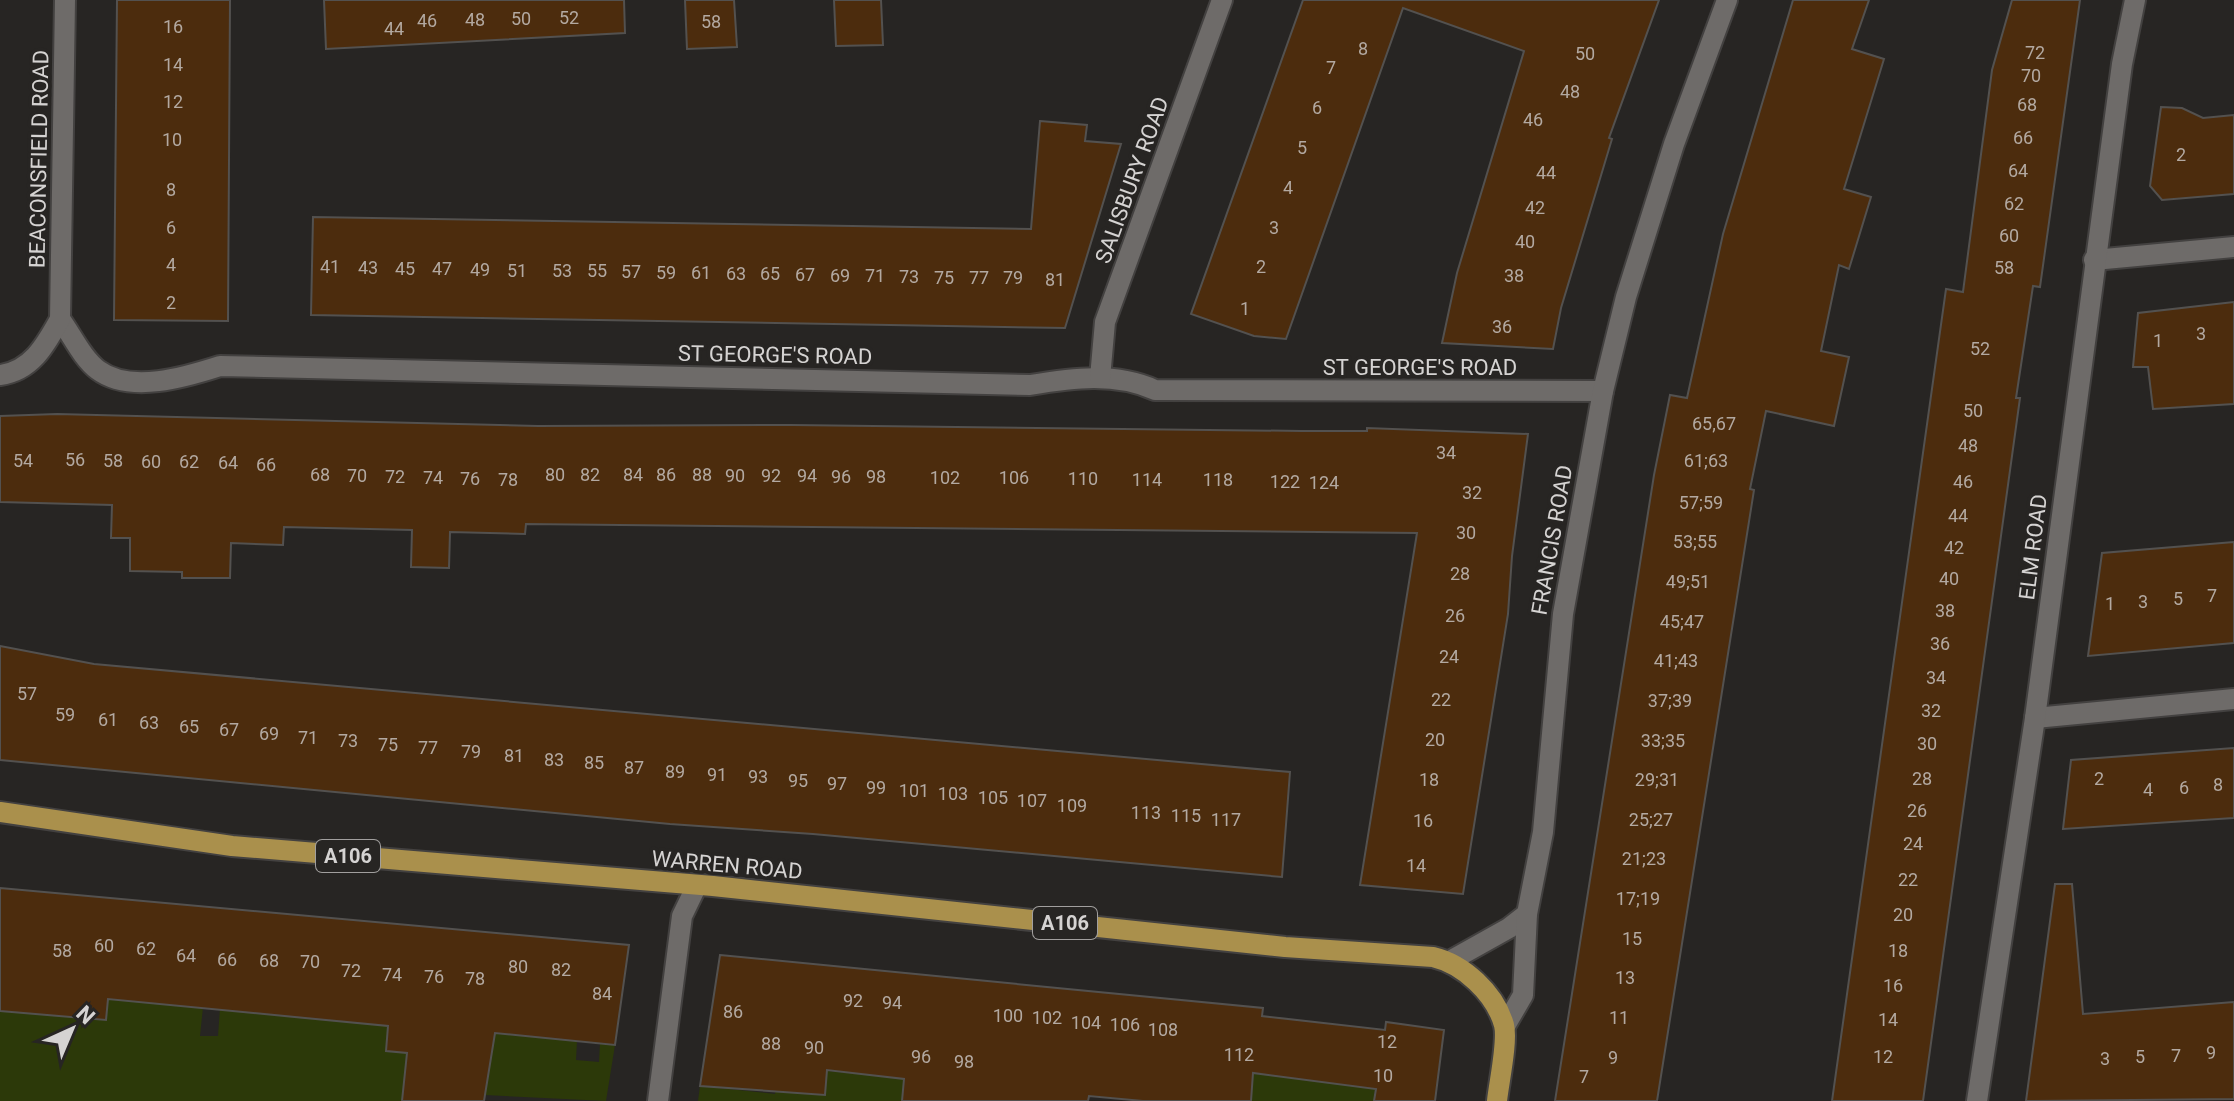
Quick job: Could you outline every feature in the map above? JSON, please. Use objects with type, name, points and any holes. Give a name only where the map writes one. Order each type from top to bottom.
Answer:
[{"type":"main road","name":"WARREN ROAD","points":[[0,812],[232,846],[697,885],[1285,947],[1450,961]]},
{"type":"main road","points":[[1450,961],[1480,985],[1505,1026]]},
{"type":"main road","name":"FRANCIS ROAD","points":[[1497,1101],[1505,1026]]},
{"type":"street","name":"BEACONSFIELD ROAD","points":[[60,319],[65,0]]},
{"type":"street","name":"SALISBURY ROAD","points":[[1100,378],[1105,322],[1222,0]]},
{"type":"street","name":"FRANCIS ROAD","points":[[1505,1026],[1523,995],[1527,914],[1543,832],[1563,614],[1603,391],[1626,297],[1674,144],[1727,0]]},
{"type":"street","name":"ELM ROAD","points":[[1977,1101],[2035,718],[2122,64],[2135,0]]},
{"type":"street","points":[[2094,260],[2234,247]]},
{"type":"street","points":[[0,375],[25,367],[36,357],[60,319]]},
{"type":"street","name":"ST GEORGE'S ROAD","points":[[60,319],[99,372],[136,380],[179,379],[220,366],[1030,385],[1100,378],[1132,379],[1155,390],[1603,391]]},
{"type":"street","points":[[2035,718],[2234,699]]},
{"type":"street","points":[[658,1101],[682,916],[697,885]]},
{"type":"street","points":[[1450,961],[1509,928],[1527,914]]},
{"type":"green space","points":[[108,991],[203,1007],[200,1036],[218,1036],[220,1008],[388,1024],[386,1051],[406,1053],[468,1031],[532,1037],[536,996],[550,1038],[577,1041],[576,1060],[599,1062],[600,1043],[615,1045],[606,1101],[485,1095],[402,1101],[0,1101],[0,1006],[106,1020]]},
{"type":"green space","points":[[862,1029],[905,1074],[902,1101],[698,1101],[700,1086],[775,1094],[778,1066],[857,1074]]},
{"type":"green space","points":[[1254,1067],[1375,1089],[1374,1101],[1251,1101]]},
{"type":"building","points":[[117,0],[230,0],[228,321],[114,320]]},
{"type":"building","points":[[324,0],[624,0],[625,33],[326,49]]},
{"type":"building","points":[[685,0],[734,0],[737,47],[687,49]]},
{"type":"building","points":[[834,0],[881,0],[883,45],[836,46]]},
{"type":"building","points":[[1303,0],[1659,0],[1609,138],[1612,139],[1561,308],[1553,349],[1442,343],[1457,273],[1524,51],[1403,8],[1286,339],[1254,336],[1191,314]]},
{"type":"building","points":[[1793,0],[1869,0],[1852,49],[1884,59],[1844,189],[1871,197],[1849,269],[1839,265],[1821,351],[1849,357],[1834,426],[1766,411],[1750,489],[1754,490],[1657,1101],[1555,1101],[1654,475],[1670,395],[1687,398],[1723,234]]},
{"type":"building","points":[[2012,0],[2080,0],[2040,287],[2033,286],[2016,398],[2020,398],[1923,1101],[1832,1101],[1946,289],[1963,292],[1992,70]]},
{"type":"building","points":[[2161,107],[2182,108],[2203,118],[2234,115],[2234,194],[2162,200],[2150,186]]},
{"type":"building","points":[[1040,121],[1087,125],[1085,141],[1121,144],[1065,328],[311,315],[313,217],[1031,229]]},
{"type":"building","points":[[2234,302],[2234,404],[2153,409],[2148,367],[2133,367],[2138,313]]},
{"type":"building","points":[[57,414],[538,426],[792,425],[1302,431],[1367,431],[1367,428],[1528,434],[1512,556],[1508,614],[1463,894],[1360,885],[1417,533],[526,524],[525,534],[450,532],[449,568],[411,567],[412,530],[284,527],[283,545],[231,543],[230,578],[182,578],[182,572],[130,571],[130,538],[111,538],[112,505],[0,502],[0,416]]},
{"type":"building","points":[[2234,542],[2234,643],[2088,656],[2102,553]]},
{"type":"building","points":[[0,646],[94,664],[1290,772],[1282,877],[670,824],[0,760]]},
{"type":"building","points":[[2234,748],[2234,818],[2063,829],[2071,760]]},
{"type":"building","points":[[2055,884],[2072,884],[2083,1014],[2234,1002],[2234,1099],[2026,1101]]},
{"type":"building","points":[[0,888],[629,945],[615,1045],[495,1033],[484,1101],[402,1101],[407,1053],[386,1051],[388,1026],[108,999],[106,1020],[0,1011]]},
{"type":"building","points":[[720,955],[1263,1008],[1262,1016],[1385,1030],[1386,1022],[1444,1030],[1435,1101],[1374,1101],[1376,1089],[1253,1073],[1251,1101],[1143,1101],[1089,1096],[1088,1101],[902,1101],[904,1079],[827,1070],[825,1095],[700,1086]]}]
